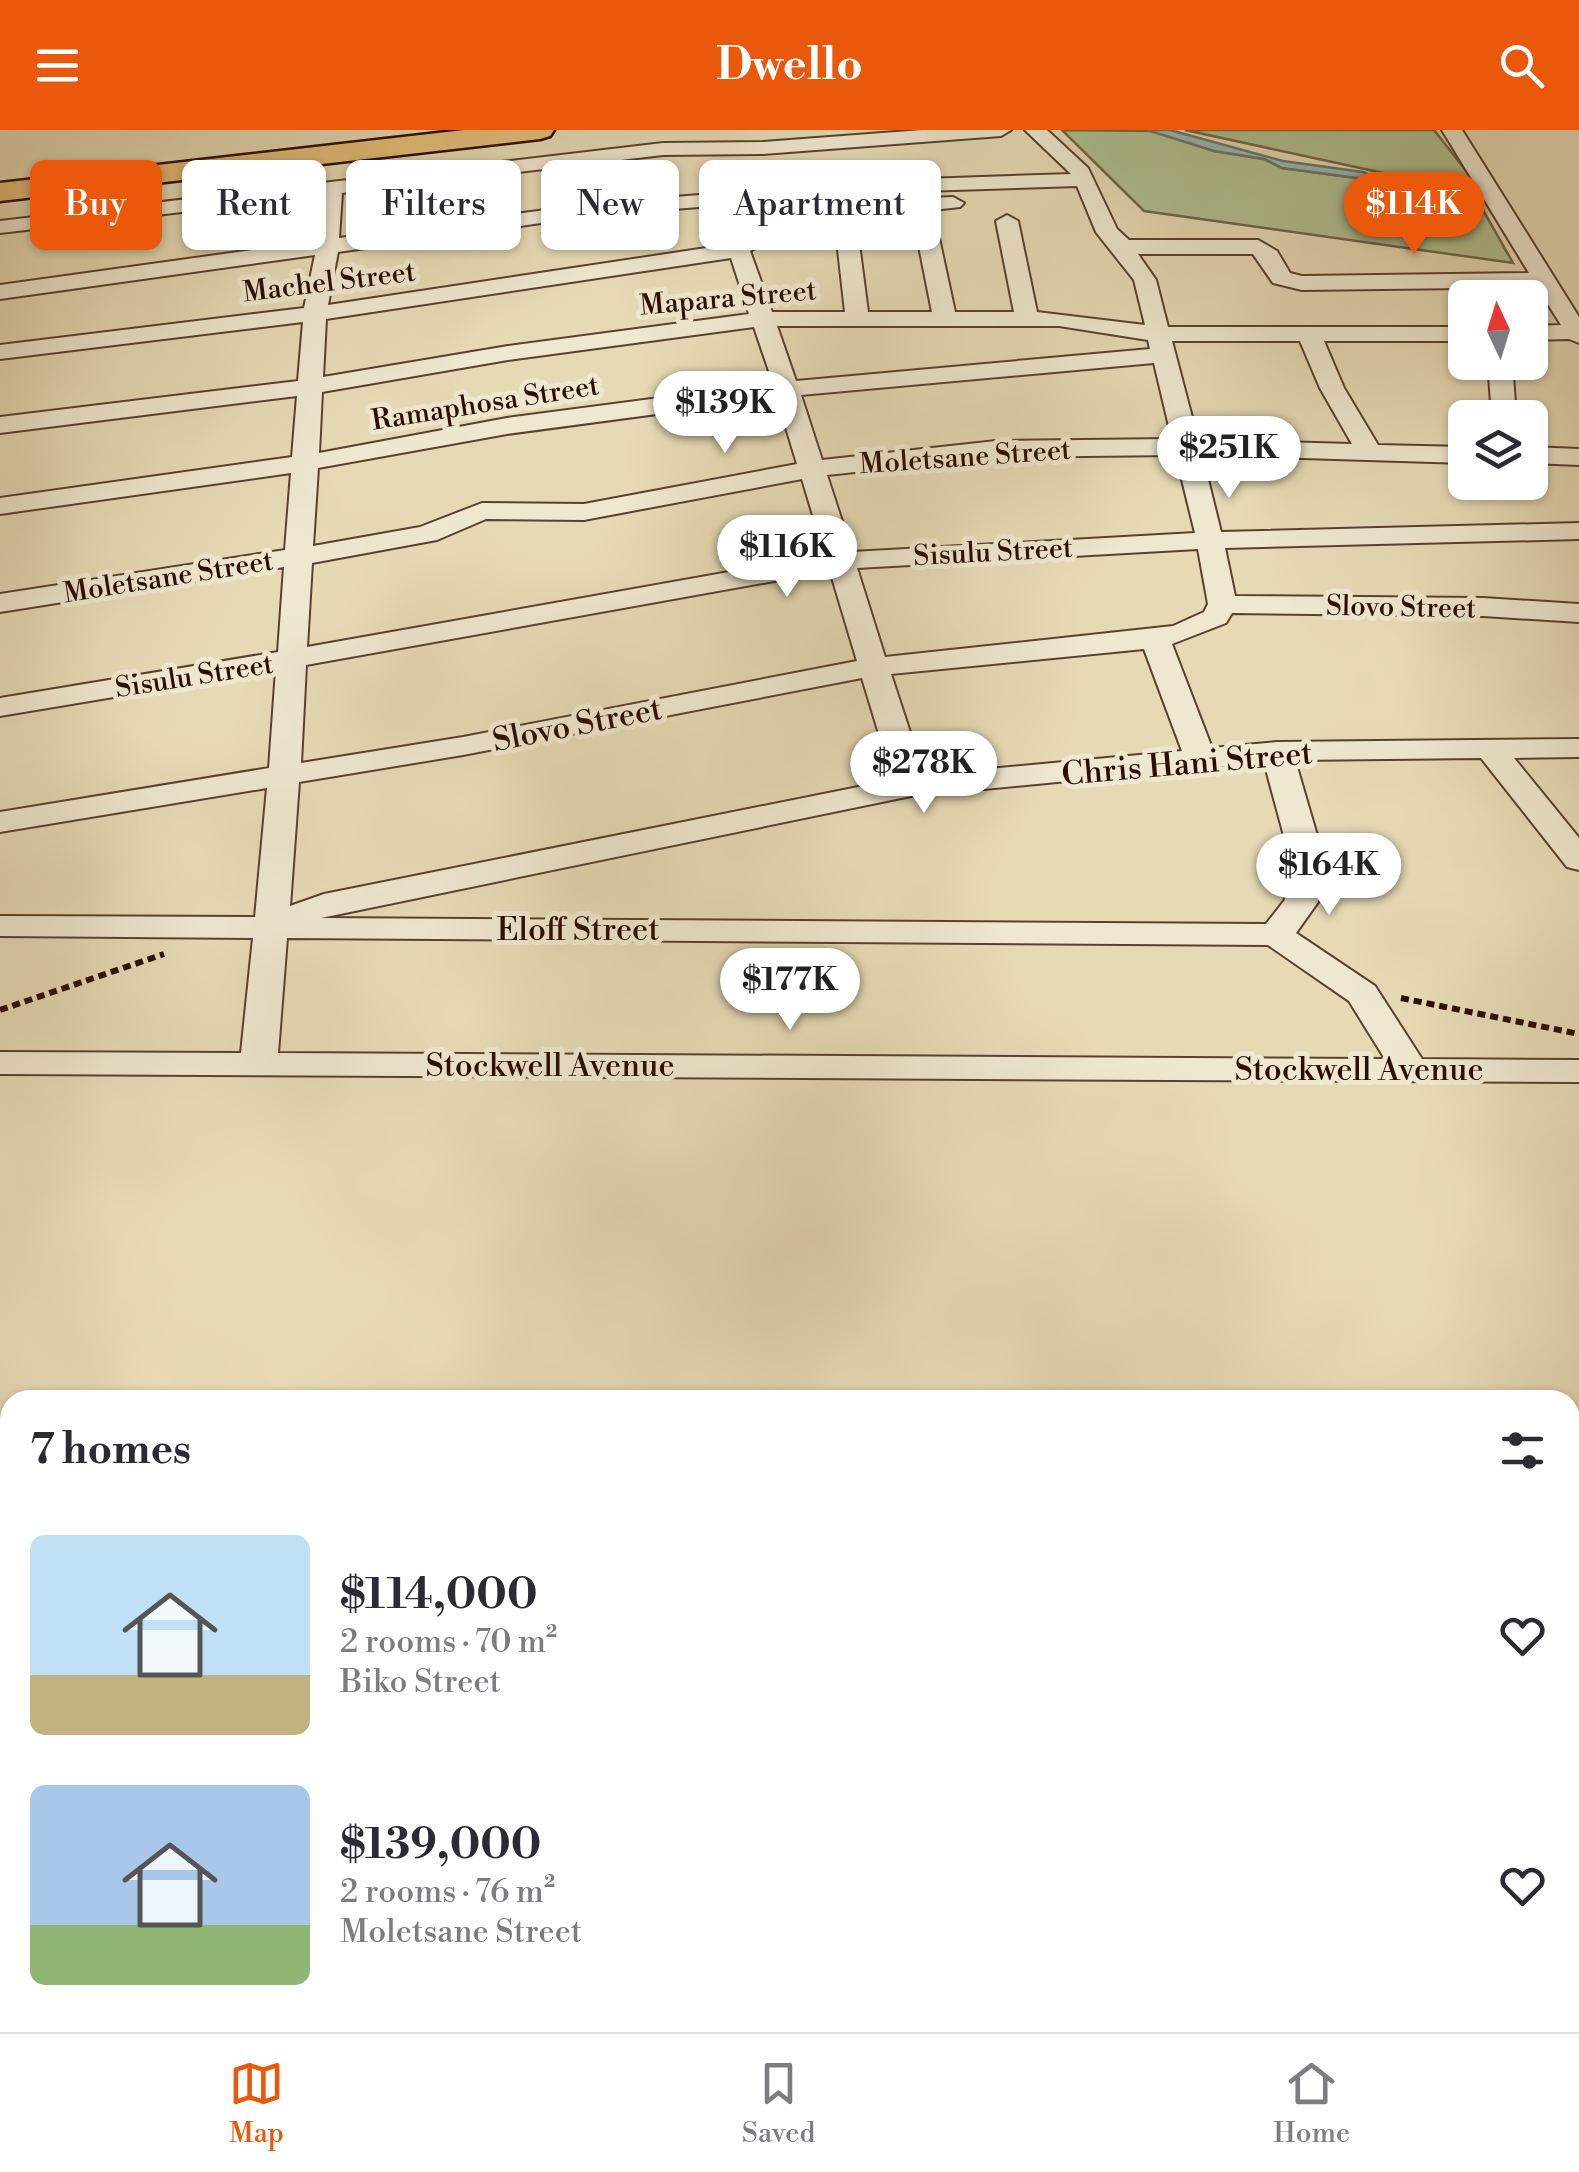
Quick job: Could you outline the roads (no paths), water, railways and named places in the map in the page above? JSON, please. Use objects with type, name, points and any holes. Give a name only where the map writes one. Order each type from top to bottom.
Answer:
[{"type":"highway","points":[[0,175],[398,130]]},
{"type":"highway","points":[[0,192],[540,130]]},
{"type":"street","points":[[0,227],[664,150],[1001,130]]},
{"type":"street","points":[[1035,130],[1062,150],[1085,180],[1106,232],[1123,247],[1144,280],[1210,540],[1222,604],[1216,618],[1202,626],[1155,639],[1200,757]]},
{"type":"street","points":[[1452,130],[1543,280]]},
{"type":"street","points":[[711,150],[715,160]]},
{"type":"street","points":[[941,185],[1085,180]]},
{"type":"street","points":[[259,1064],[284,777],[315,314],[327,249],[332,187]]},
{"type":"street","points":[[0,292],[590,210],[699,201]]},
{"type":"street","name":"Machel Street","points":[[941,203],[953,203]]},
{"type":"street","points":[[1007,220],[1027,319]]},
{"type":"street","points":[[1123,247],[1258,247],[1269,256],[1281,278],[1302,283],[1448,281]]},
{"type":"street","points":[[737,250],[787,389],[912,786]]},
{"type":"street","name":"Machel Street","points":[[0,352],[315,314],[737,250]]},
{"type":"street","points":[[851,250],[857,319]]},
{"type":"street","points":[[931,250],[946,318]]},
{"type":"street","points":[[1548,288],[1578,334]]},
{"type":"street","name":"Mapara Street","points":[[0,424],[310,387],[508,352],[764,319],[1072,320],[1157,334],[1448,334]]},
{"type":"street","name":"Ramaphosa Street","points":[[0,506],[304,463],[489,428],[1157,334]]},
{"type":"street","points":[[1309,334],[1332,388],[1370,453]]},
{"type":"street","points":[[1548,334],[1578,334]]},
{"type":"street","name":"Moletsane Street","points":[[0,602],[428,534],[482,512],[584,512],[811,469],[996,449],[1186,447],[1448,454]]},
{"type":"street","points":[[1548,456],[1579,457]]},
{"type":"street","name":"Sisulu Street","points":[[0,707],[290,660],[839,561],[1210,540],[1579,531]]},
{"type":"street","name":"Slovo Street","points":[[1222,604],[1483,607],[1579,613]]},
{"type":"street","name":"Slovo Street","points":[[0,822],[284,777],[873,667],[1155,639]]},
{"type":"street","name":"Chris Hani Street","points":[[271,927],[324,904],[912,786],[1278,751],[1579,748]]},
{"type":"street","points":[[1492,750],[1579,860]]},
{"type":"street","points":[[1278,751],[1311,873],[1302,902],[1276,935],[1352,984],[1412,1070]]},
{"type":"street","name":"Eloff Street","points":[[0,926],[1276,935]]},
{"type":"street","name":"Stockwell Avenue","points":[[0,1062],[1579,1070]]},
{"type":"water","points":[[1147,130],[1170,130],[1283,161],[1363,172],[1407,191],[1475,191],[1479,203],[1382,195],[1364,179],[1282,168],[1264,159],[1214,151]]}]
